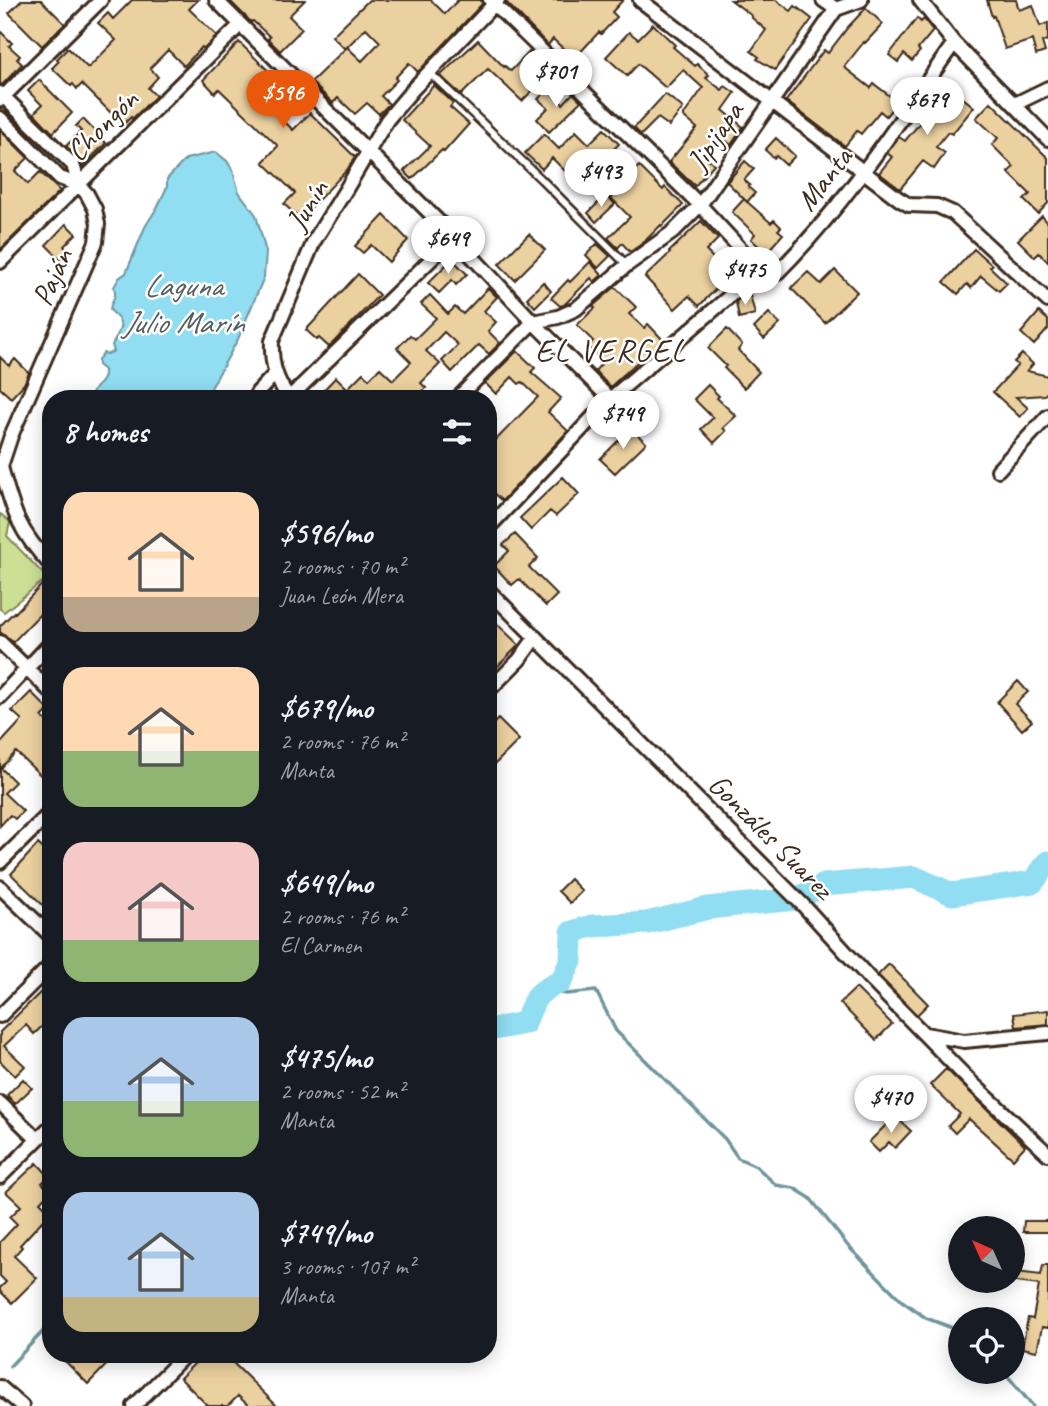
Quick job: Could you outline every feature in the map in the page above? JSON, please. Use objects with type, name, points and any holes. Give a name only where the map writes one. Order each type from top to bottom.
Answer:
[{"type":"street","points":[[1,96],[101,0]]},
{"type":"street","points":[[640,0],[908,205],[937,206],[953,213],[1048,301]]},
{"type":"street","points":[[823,0],[836,9],[861,0]]},
{"type":"street","points":[[920,0],[954,43],[1048,139]]},
{"type":"street","points":[[221,2],[240,25],[454,237],[610,399]]},
{"type":"street","points":[[494,2],[700,205],[760,270],[610,399],[497,518]]},
{"type":"street","name":"Junín","points":[[275,374],[271,356],[272,341],[314,241],[387,120],[494,2]]},
{"type":"street","name":"Jipijapa","points":[[533,322],[558,317],[576,309],[627,265],[673,232],[700,205],[836,9]]},
{"type":"street","name":"Chongón","points":[[0,262],[240,25]]},
{"type":"street","name":"Manta","points":[[760,270],[777,273],[805,244],[863,173],[954,43]]},
{"type":"street","points":[[1015,104],[1048,88]]},
{"type":"street","name":"Paján","points":[[0,468],[96,242],[98,224],[95,209],[79,184],[73,165],[1,96]]},
{"type":"street","points":[[0,118],[60,178],[79,184]]},
{"type":"street","points":[[297,390],[454,237]]},
{"type":"street","points":[[466,390],[533,322]]},
{"type":"street","points":[[260,390],[275,374],[283,390]]},
{"type":"street","points":[[998,470],[1048,416]]},
{"type":"street","points":[[0,425],[12,436]]},
{"type":"street","points":[[0,468],[14,513],[42,555]]},
{"type":"street","name":"Gonzáles Suarez","points":[[497,599],[803,905],[971,1082],[1048,1154]]},
{"type":"street","points":[[497,682],[519,660],[535,638]]},
{"type":"street","points":[[0,642],[42,683]]},
{"type":"street","points":[[0,697],[42,652]]},
{"type":"street","points":[[0,862],[42,822]]},
{"type":"street","points":[[0,887],[42,927]]},
{"type":"street","points":[[0,1016],[42,974]]},
{"type":"street","points":[[925,1034],[964,1041],[1048,1033]]},
{"type":"street","points":[[0,1103],[37,1139]]},
{"type":"street","points":[[0,1177],[42,1134]]},
{"type":"street","points":[[134,1406],[177,1363]]},
{"type":"street","points":[[0,1387],[22,1406]]},
{"type":"lane","points":[[430,73],[627,265]]},
{"type":"green space","points":[[0,514],[10,522],[7,536],[42,573],[42,582],[4,612],[0,609]]},
{"type":"water","name":"Laguna Julio Marín","points":[[216,152],[227,161],[239,192],[256,215],[266,252],[264,277],[238,339],[210,390],[94,390],[104,375],[98,360],[103,353],[114,351],[112,345],[120,326],[110,310],[115,294],[114,287],[126,273],[145,227],[167,187],[167,179],[186,159]]},
{"type":"building","points":[[22,0],[41,0],[65,24],[42,46],[9,13]]},
{"type":"building","points":[[132,0],[198,0],[189,9],[217,36],[184,66],[168,50],[150,68],[158,77],[148,88],[156,96],[123,125],[82,84],[77,89],[73,84],[71,86],[52,68],[68,48],[88,68],[116,40],[98,23],[108,13],[113,19]]},
{"type":"building","points":[[229,0],[305,0],[289,16],[302,29],[280,51],[268,39],[270,37]]},
{"type":"building","points":[[369,0],[431,0],[445,14],[458,0],[481,0],[482,4],[418,72],[409,63],[395,78],[397,80],[381,96],[389,104],[379,114],[367,103],[355,114],[338,98],[333,103],[311,82],[345,49],[332,36]],"holes":[[[366,28],[380,42],[362,61],[347,47]]]},
{"type":"building","points":[[507,0],[623,0],[612,12],[617,17],[574,59],[553,39],[548,45]]},
{"type":"building","points":[[731,0],[776,0],[791,11],[795,6],[812,19],[775,70],[757,59],[759,57],[751,51],[766,30]]},
{"type":"building","points":[[987,0],[1016,0],[1019,10],[1033,5],[1040,26],[1048,23],[1048,40],[1042,42],[1045,52],[1036,55],[1032,40],[1005,49]]},
{"type":"building","points":[[866,8],[883,24],[844,67],[871,88],[874,84],[890,96],[898,85],[907,93],[886,116],[880,111],[861,134],[857,131],[845,146],[786,101],[824,50],[828,53]]},
{"type":"building","points":[[917,18],[921,22],[924,19],[933,31],[912,61],[904,54],[898,62],[889,55]]},
{"type":"building","points":[[653,24],[675,45],[673,47],[709,75],[706,78],[722,90],[725,86],[735,93],[723,110],[743,127],[731,145],[720,136],[704,155],[714,164],[695,186],[669,162],[697,128],[683,116],[703,88],[683,70],[666,88],[638,64],[627,76],[606,57],[629,32],[638,39]]},
{"type":"building","points":[[0,31],[12,43],[9,46],[20,56],[17,59],[22,64],[2,85],[0,84]]},
{"type":"building","points":[[478,40],[511,71],[529,52],[541,62],[524,80],[534,89],[522,101],[488,69],[461,95],[442,77],[441,75]]},
{"type":"building","points":[[239,42],[294,96],[277,114],[293,130],[310,113],[355,157],[347,170],[300,219],[284,204],[295,193],[263,162],[278,146],[219,89],[215,93],[203,80]]},
{"type":"building","points":[[39,80],[72,113],[53,133],[34,113],[42,105],[28,91]]},
{"type":"building","points":[[946,84],[974,107],[952,134],[948,132],[936,147],[945,153],[934,169],[923,161],[900,189],[879,173],[892,157],[887,153],[899,137],[905,141],[933,107],[930,104]]},
{"type":"building","points":[[434,85],[453,103],[450,107],[469,124],[444,152],[442,150],[412,179],[404,171],[430,146],[402,120]]},
{"type":"building","points":[[548,89],[563,104],[573,93],[581,101],[549,132],[537,119],[548,108],[538,99]]},
{"type":"building","points":[[665,94],[683,108],[669,126],[658,118],[641,135],[634,128]]},
{"type":"building","points":[[991,102],[1048,158],[1048,203],[1038,214],[1024,200],[1030,194],[1008,172],[1014,167],[992,145],[998,138],[976,118]]},
{"type":"building","points":[[83,119],[106,143],[83,166],[66,146],[81,131],[76,126]]},
{"type":"building","points":[[604,129],[619,144],[576,182],[552,158],[542,169],[525,153],[544,134],[559,149],[576,131],[589,144]]},
{"type":"building","points":[[0,130],[28,158],[15,171],[28,184],[40,172],[60,191],[0,250]]},
{"type":"building","points":[[776,138],[795,156],[786,165],[765,150]]},
{"type":"building","points":[[745,161],[754,169],[744,180],[755,193],[747,202],[727,182]]},
{"type":"building","points":[[639,166],[683,205],[630,252],[622,243],[618,248],[608,238],[630,217],[611,198]]},
{"type":"building","points":[[608,197],[615,204],[596,222],[588,213]]},
{"type":"building","points":[[744,199],[771,223],[774,220],[781,227],[778,230],[783,234],[766,253],[751,239],[755,234],[732,212]]},
{"type":"building","points":[[384,215],[408,240],[389,262],[371,245],[363,253],[355,246]]},
{"type":"building","points":[[1042,216],[1048,223],[1048,262],[1039,253],[1035,257],[1018,240]]},
{"type":"building","points":[[701,221],[718,239],[706,251],[720,265],[717,268],[727,278],[699,306],[689,296],[675,309],[645,277]]},
{"type":"building","points":[[66,224],[76,234],[64,246],[69,252],[61,260],[46,245]]},
{"type":"building","points":[[529,234],[545,250],[515,280],[499,264]]},
{"type":"building","points":[[597,244],[610,256],[598,268],[586,255]]},
{"type":"building","points":[[974,249],[1007,283],[999,291],[981,276],[971,288],[967,284],[958,294],[944,282]]},
{"type":"building","points":[[452,259],[467,274],[456,285],[452,280],[439,293],[428,283]]},
{"type":"building","points":[[590,262],[602,275],[594,282],[591,278],[560,306],[551,298]]},
{"type":"building","points":[[835,270],[857,292],[825,323],[791,288],[808,272],[821,284]]},
{"type":"building","points":[[358,274],[379,295],[329,347],[306,330]]},
{"type":"building","points":[[543,282],[551,291],[535,307],[527,298]]},
{"type":"building","points":[[615,287],[636,307],[629,314],[644,328],[648,324],[664,341],[610,387],[595,371],[603,362],[588,346],[593,341],[577,325],[595,308],[593,306]]},
{"type":"building","points":[[488,288],[497,297],[484,311],[496,322],[488,331],[500,343],[489,354],[479,345],[452,372],[442,361],[458,345],[444,332],[426,351],[440,364],[421,383],[426,388],[424,390],[346,390],[363,373],[369,379],[380,368],[393,380],[411,362],[397,348],[410,335],[415,339],[436,318],[421,304],[430,295],[448,314],[455,307],[463,314]]},
{"type":"building","points":[[750,295],[755,314],[739,318],[736,302],[741,297]]},
{"type":"building","points":[[1039,312],[1048,320],[1048,329],[1034,345],[1021,333]]},
{"type":"building","points":[[769,313],[780,324],[764,339],[754,328]]},
{"type":"building","points":[[727,329],[742,345],[738,350],[759,372],[744,388],[708,348]]},
{"type":"building","points":[[517,351],[535,368],[531,372],[561,398],[548,412],[568,431],[502,501],[497,496],[497,439],[538,397],[522,382],[519,384],[512,377],[497,393],[497,390],[492,390],[485,383]]},
{"type":"building","points":[[1022,354],[1033,364],[1027,371],[1048,376],[1048,392],[1044,395],[1016,397],[1028,408],[1020,417],[993,392],[1018,365],[1014,362]]},
{"type":"building","points":[[0,357],[9,366],[15,359],[29,373],[24,384],[11,398],[0,388]]},
{"type":"building","points":[[336,377],[346,387],[343,390],[324,390]]},
{"type":"building","points":[[708,385],[736,416],[723,428],[726,431],[714,443],[701,429],[713,418],[694,399]]},
{"type":"building","points":[[631,428],[646,443],[615,473],[600,459]]},
{"type":"building","points":[[563,477],[579,494],[556,516],[550,511],[531,530],[520,518]]},
{"type":"building","points":[[515,534],[538,558],[529,567],[557,595],[546,606],[519,579],[512,585],[497,569],[497,563],[509,551],[503,545]]},
{"type":"building","points":[[42,584],[42,612],[13,642],[0,632],[0,626]]},
{"type":"building","points":[[497,624],[519,645],[497,667]]},
{"type":"building","points":[[1018,681],[1028,692],[1015,704],[1032,721],[1022,730],[997,702]]},
{"type":"building","points":[[31,692],[42,703],[42,777],[16,752],[1,768],[15,782],[4,793],[23,811],[15,819],[10,815],[0,826],[0,744],[22,720],[12,711]]},
{"type":"building","points":[[497,720],[519,740],[497,762]]},
{"type":"building","points":[[38,844],[42,848],[42,904],[11,874]]},
{"type":"building","points":[[570,879],[582,891],[570,903],[558,891]]},
{"type":"building","points":[[889,964],[928,1004],[917,1015],[878,975]]},
{"type":"building","points":[[856,988],[892,1024],[876,1040],[840,1003]]},
{"type":"building","points":[[42,991],[42,1026],[34,1034],[26,1025],[4,1046],[25,1066],[15,1076],[0,1061],[0,1032]]},
{"type":"building","points":[[1048,1010],[1048,1024],[1016,1027],[1014,1014]]},
{"type":"building","points":[[946,1069],[1025,1146],[1013,1159],[969,1119],[955,1133],[948,1126],[960,1114],[930,1085]]},
{"type":"building","points":[[23,1079],[32,1088],[15,1104],[7,1095]]},
{"type":"building","points":[[895,1116],[911,1131],[895,1148],[889,1142],[879,1152],[869,1142]]},
{"type":"building","points":[[37,1163],[42,1168],[42,1221],[20,1245],[22,1247],[14,1256],[37,1278],[12,1303],[0,1291],[6,1282],[0,1276],[0,1242],[17,1224],[10,1217],[21,1206],[6,1192]]},
{"type":"building","points":[[1026,1221],[1048,1221],[1048,1232],[1026,1232]]},
{"type":"building","points":[[1043,1265],[1048,1265],[1048,1328],[1042,1327],[1037,1351],[1025,1349],[1028,1318],[1033,1319],[1039,1285],[1026,1283],[1026,1273],[1041,1275]]},
{"type":"building","points":[[67,1363],[108,1363],[88,1384]]},
{"type":"building","points":[[195,1363],[233,1363],[277,1406],[249,1406],[238,1396],[228,1406],[208,1406],[180,1378]]},
{"type":"waterway","points":[[497,1028],[525,1023],[537,997],[561,982],[571,961],[572,932],[592,926],[647,923],[708,908],[796,899],[824,885],[914,877],[952,894],[1033,882],[1048,862]]},
{"type":"waterway","points":[[545,989],[566,994],[596,991],[616,1031],[725,1139],[738,1158],[756,1166],[776,1185],[794,1188],[810,1198],[848,1246],[902,1301],[926,1318],[948,1326]]},
{"type":"waterway","points":[[10,1366],[42,1332]]},
{"type":"waterway","points":[[1014,1384],[1033,1406]]},
{"type":"district","name":"EL VERGEL","points":[[611,350]]}]
